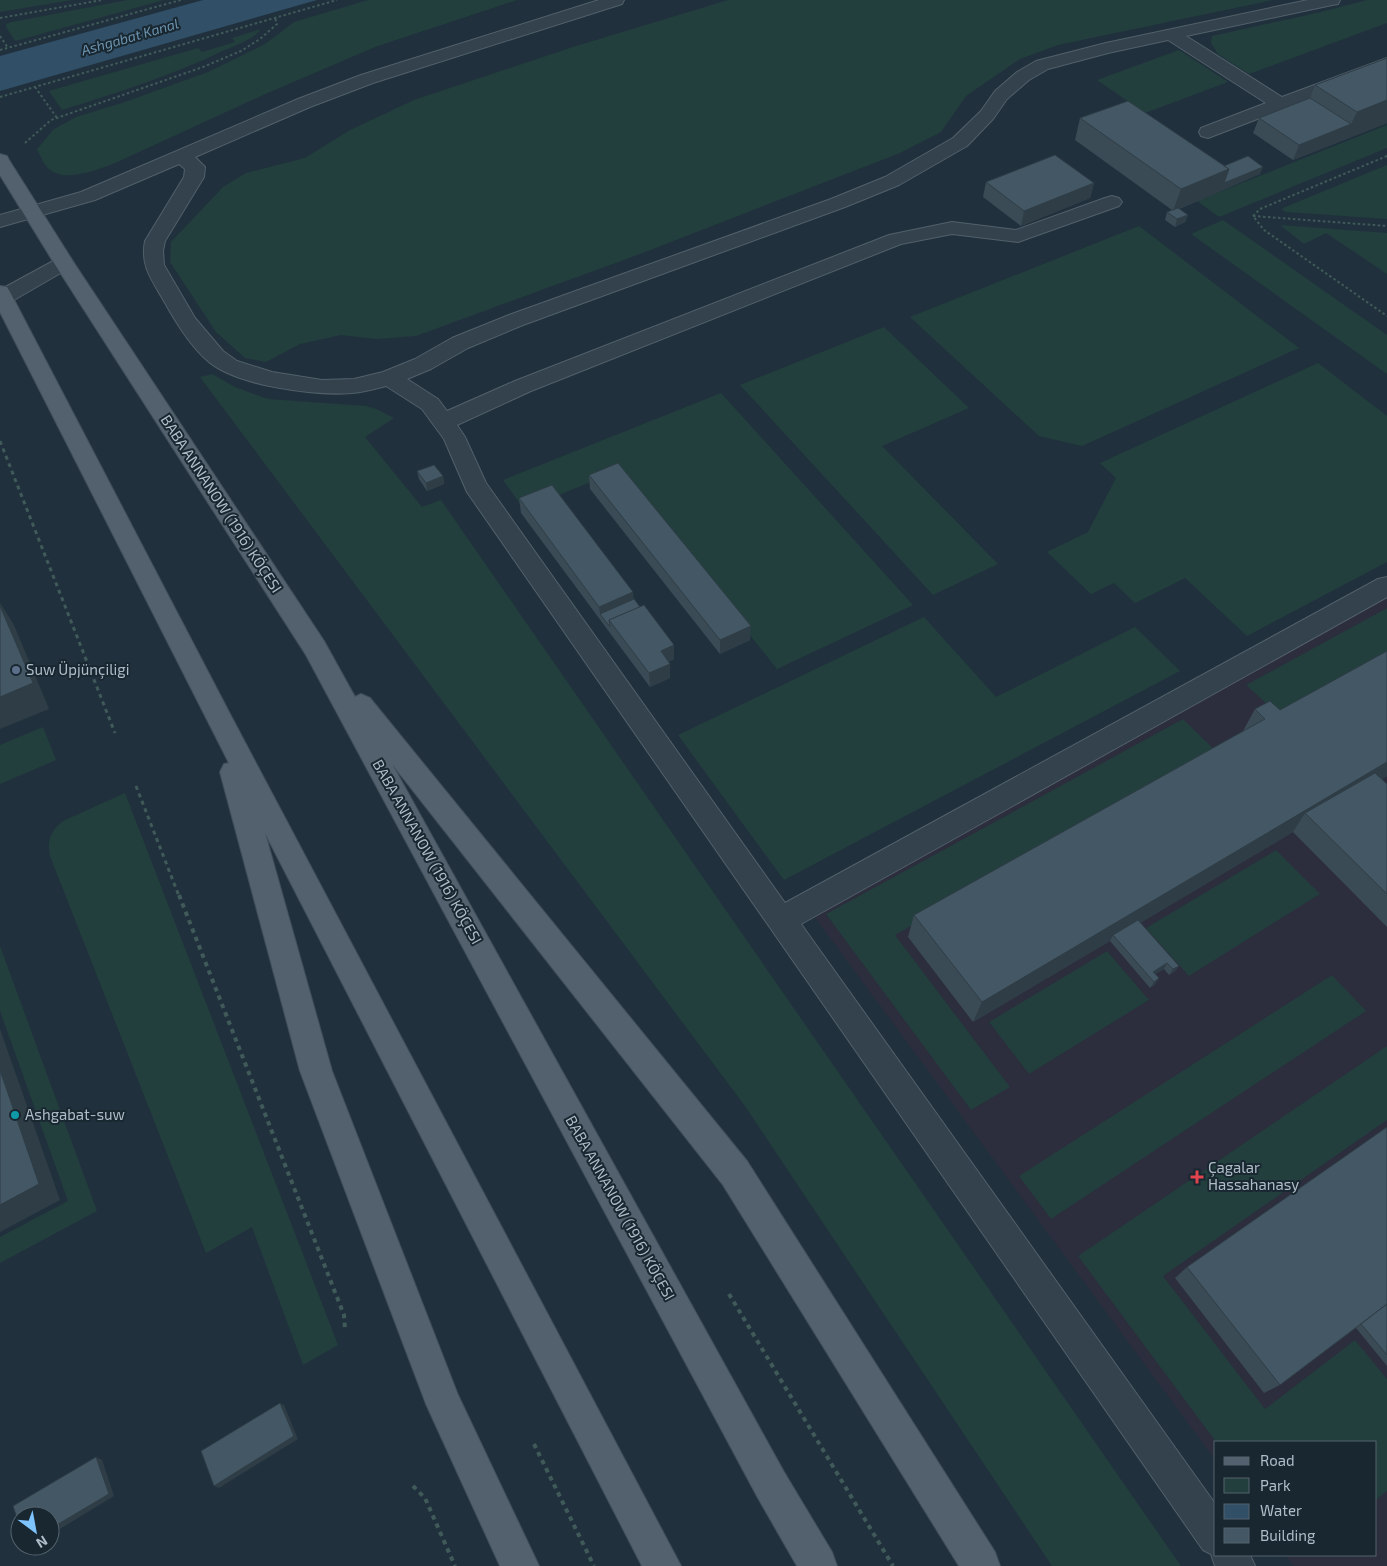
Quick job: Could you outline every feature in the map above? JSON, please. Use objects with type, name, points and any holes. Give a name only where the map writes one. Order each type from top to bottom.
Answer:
[{"type":"main road","name":"BABA ANNANOW (1916) KÖÇESI","points":[[0,160],[64,263],[315,648],[771,1485],[818,1566]]},
{"type":"main road","points":[[1,296],[221,722],[661,1564]]},
{"type":"main road","points":[[315,648],[735,1173],[981,1566]]},
{"type":"main road","points":[[221,722],[316,1071],[444,1404],[520,1566]]},
{"type":"street","points":[[0,221],[88,196],[304,103],[367,79],[616,0]]},
{"type":"street","points":[[182,156],[195,167],[194,177],[156,241],[153,250],[154,264],[186,321],[216,356],[229,366],[270,379],[322,387],[354,386],[389,378],[423,364],[460,343],[516,320],[838,203],[892,181],[960,142],[987,115],[1001,95],[1023,76],[1042,65],[1063,58],[1332,0]]},
{"type":"street","points":[[1172,35],[1280,104]]},
{"type":"street","points":[[1208,132],[1387,63]]},
{"type":"street","points":[[443,422],[523,386],[896,239],[952,228],[1018,236],[1112,202]]},
{"type":"street","points":[[1,296],[64,263]]},
{"type":"street","points":[[389,378],[430,404],[454,437],[475,486],[1214,1534]]},
{"type":"street","points":[[781,920],[1387,586]]},
{"type":"path","points":[[0,18],[102,0]]},
{"type":"path","points":[[0,50],[181,0]]},
{"type":"path","points":[[0,97],[337,0]]},
{"type":"path","points":[[24,144],[38,130],[57,118],[203,67],[241,50],[273,29],[277,24],[276,18]]},
{"type":"path","points":[[0,36],[8,48]]},
{"type":"path","points":[[34,87],[57,118]]},
{"type":"path","points":[[1253,216],[1260,209],[1387,156]]},
{"type":"path","points":[[1253,216],[1387,226]]},
{"type":"path","points":[[1253,216],[1256,223],[1264,230],[1387,316]]},
{"type":"path","points":[[0,441],[114,733]]},
{"type":"path","points":[[136,786],[344,1314],[345,1330]]},
{"type":"path","points":[[729,1294],[893,1566]]},
{"type":"path","points":[[534,1444],[594,1566]]},
{"type":"path","points":[[412,1486],[425,1498],[455,1566]]},
{"type":"shaded area","name":"Çagalar Hassahanasy","points":[[1387,595],[1387,1566],[1294,1566],[1286,1556],[1377,1556],[1377,1441],[1214,1441],[1214,1458],[811,912]]},
{"type":"green space","points":[[0,0],[72,0],[0,12]]},
{"type":"green space","points":[[127,0],[164,0],[15,41],[6,27],[6,24],[12,22]]},
{"type":"green space","points":[[368,0],[517,0],[375,47],[98,169],[72,175],[56,173],[45,165],[37,149],[54,129],[76,117],[122,103],[208,72],[265,44],[294,22]]},
{"type":"green space","points":[[728,0],[1273,0],[1058,45],[1020,59],[966,96],[941,132],[900,153],[640,254],[416,336],[376,339],[341,335],[300,344],[266,362],[245,358],[216,332],[170,262],[171,242],[223,187],[246,173],[305,158],[350,130],[414,100],[576,46]]},
{"type":"green space","points":[[1367,0],[1387,0],[1387,23],[1249,74],[1218,54],[1211,43],[1212,36]]},
{"type":"green space","points":[[261,29],[245,41],[185,68],[62,110],[49,91],[198,48],[202,52],[235,42],[232,38]]},
{"type":"green space","points":[[1179,50],[1228,82],[1145,113],[1097,80]]},
{"type":"green space","points":[[1387,125],[1387,148],[1219,217],[1197,201]]},
{"type":"green space","points":[[1387,165],[1387,219],[1286,212],[1282,210],[1283,208]]},
{"type":"green space","points":[[1223,220],[1387,335],[1387,374],[1191,234]]},
{"type":"green space","points":[[1280,225],[1387,233],[1387,274],[1326,233],[1304,244]]},
{"type":"green space","points":[[1139,226],[1299,348],[1082,446],[1039,436],[910,317]]},
{"type":"green space","points":[[884,327],[969,408],[882,446],[998,564],[933,595],[740,385]]},
{"type":"green space","points":[[1318,363],[1387,416],[1387,562],[1247,636],[1185,578],[1135,603],[1114,583],[1091,594],[1047,552],[1088,532],[1116,478],[1100,463]]},
{"type":"green space","points":[[212,374],[235,387],[268,399],[366,406],[394,418],[365,437],[422,507],[441,500],[1181,1566],[1052,1566],[745,1106],[200,377]]},
{"type":"green space","points":[[721,393],[913,605],[777,669],[618,471],[524,509],[503,480]]},
{"type":"green space","points":[[1387,608],[1387,659],[1282,718],[1246,685]]},
{"type":"green space","points":[[924,617],[996,697],[1135,627],[1180,671],[784,880],[678,735]]},
{"type":"green space","points":[[1183,719],[1219,754],[895,935],[1010,1087],[971,1110],[826,914]]},
{"type":"green space","points":[[43,727],[56,760],[0,784],[0,745]]},
{"type":"green space","points":[[125,793],[338,1345],[303,1365],[252,1227],[206,1253],[50,856],[50,837],[63,821]]},
{"type":"green space","points":[[1276,850],[1320,894],[1189,976],[1146,928]]},
{"type":"green space","points":[[0,946],[97,1211],[0,1263],[0,1237],[68,1201],[0,1011]]},
{"type":"green space","points":[[1107,951],[1149,1000],[1029,1074],[989,1022]]},
{"type":"green space","points":[[1332,975],[1366,1011],[1051,1219],[1019,1176]]},
{"type":"green space","points":[[1387,1046],[1387,1120],[1163,1276],[1265,1409],[1355,1340],[1387,1379],[1387,1491],[1377,1499],[1377,1441],[1215,1441],[1078,1256]]},
{"type":"water","name":"Ashgabat Kanal","points":[[203,0],[317,0],[0,91],[0,56]]},
{"type":"building","points":[[1387,58],[1387,100],[1357,112],[1315,85]]},
{"type":"building","points":[[1310,98],[1351,124],[1299,145],[1259,118]]},
{"type":"building","points":[[1128,101],[1229,169],[1181,189],[1080,118]]},
{"type":"building","points":[[1055,155],[1094,183],[1024,211],[986,182]]},
{"type":"building","points":[[1248,156],[1263,167],[1224,183],[1229,169],[1224,166]]},
{"type":"building","points":[[1178,208],[1188,215],[1177,219],[1167,212]]},
{"type":"building","points":[[618,463],[751,626],[720,640],[589,475]]},
{"type":"building","points":[[434,465],[443,476],[426,483],[417,471]]},
{"type":"building","points":[[552,485],[633,592],[599,607],[519,498]]},
{"type":"building","points":[[634,599],[640,607],[609,620],[610,627],[600,614]]},
{"type":"building","points":[[644,605],[674,645],[661,651],[670,664],[649,673],[609,620]]},
{"type":"building","points":[[0,606],[33,683],[0,697]]},
{"type":"building","points":[[1387,651],[1387,762],[982,1002],[914,915],[1265,719],[1255,709],[1270,701],[1280,710]]},
{"type":"building","points":[[1375,773],[1387,784],[1387,894],[1305,813]]},
{"type":"building","points":[[1138,920],[1179,966],[1173,969],[1167,963],[1153,972],[1159,978],[1154,982],[1113,935]]},
{"type":"building","points":[[0,1070],[39,1184],[0,1205]]},
{"type":"building","points":[[1387,1127],[1387,1304],[1280,1385],[1187,1267]]},
{"type":"building","points":[[1387,1304],[1387,1355],[1361,1324]]},
{"type":"building","points":[[280,1403],[294,1436],[214,1486],[201,1451]]},
{"type":"building","points":[[96,1457],[109,1494],[60,1523],[60,1506],[13,1506]]},
{"type":"place","name":"Suw Üpjünçiligi","points":[[16,670]]},
{"type":"place","name":"Ashgabat-suw","points":[[15,1115]]},
{"type":"place","name":"Çagalar Hassahanasy","points":[[1197,1177]]}]
